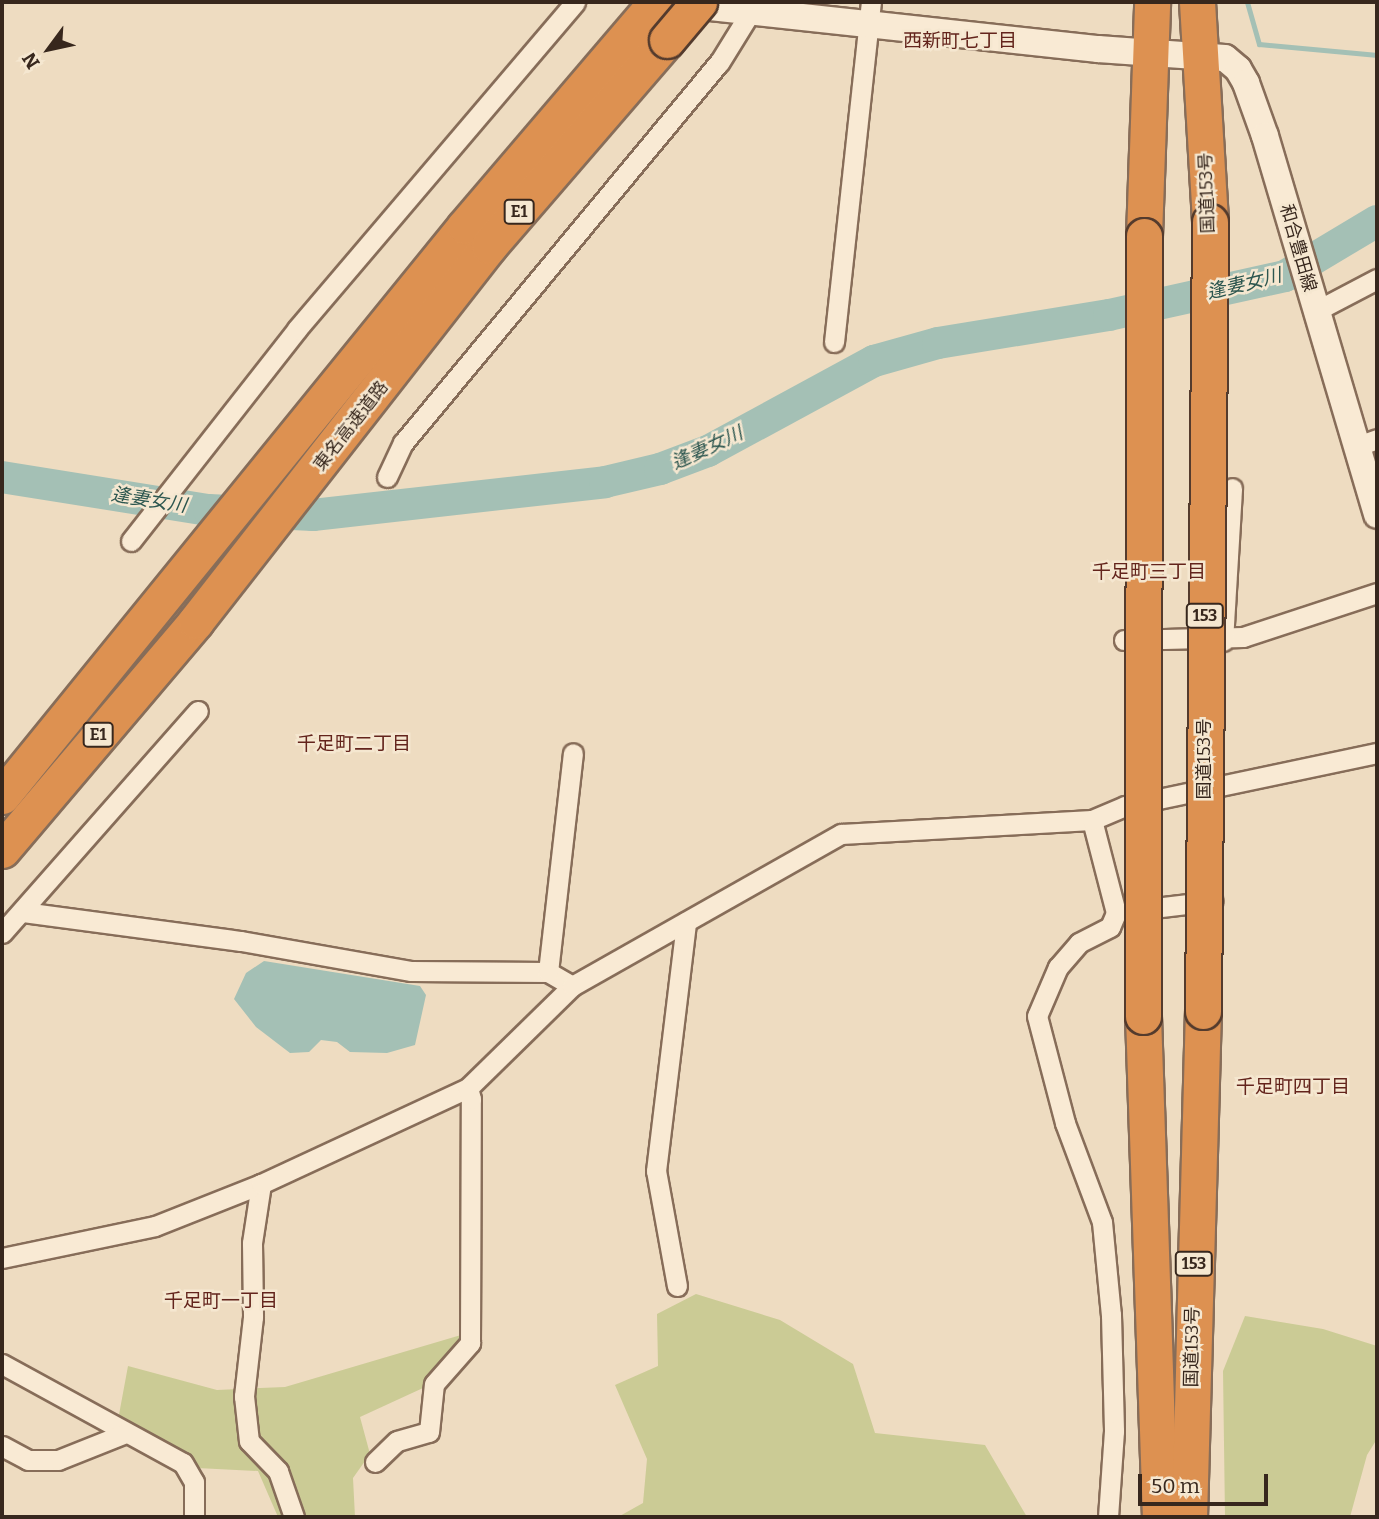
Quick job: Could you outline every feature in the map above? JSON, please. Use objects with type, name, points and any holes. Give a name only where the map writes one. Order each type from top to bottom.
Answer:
[{"type":"highway","name":"東名高速道路","points":[[2,796],[465,226],[656,2]]},
{"type":"highway","name":"東名高速道路","points":[[2,850],[196,621],[489,246],[699,2]]},
{"type":"highway","name":"国道153号","points":[[1152,2],[1153,50],[1144,236],[1143,1016],[1160,1517]]},
{"type":"highway","name":"国道153号","points":[[1189,1517],[1203,1011],[1210,222],[1197,2]]},
{"type":"highway","points":[[1193,1322],[1206,1362],[1207,1517]]},
{"type":"highway","points":[[1140,1517],[1140,1371],[1154,1342]]},
{"type":"main road","name":"和合豊田線","points":[[664,2],[870,11],[1098,49],[1153,50],[1225,58],[1238,69],[1294,228],[1315,307],[1367,442],[1377,514]]},
{"type":"street","points":[[131,541],[200,459],[297,329],[575,2]]},
{"type":"street","points":[[387,477],[403,443],[719,63],[753,6]]},
{"type":"street","points":[[834,342],[870,11]]},
{"type":"street","points":[[1315,307],[1377,279]]},
{"type":"street","points":[[1213,1177],[1214,953],[1220,900],[1223,637],[1232,488]]},
{"type":"street","points":[[1124,640],[1243,637],[1377,593]]},
{"type":"street","points":[[4,927],[23,912],[198,712]]},
{"type":"street","points":[[548,972],[573,753]]},
{"type":"street","points":[[2,1258],[155,1226],[261,1184],[468,1088],[572,986],[841,834],[1092,820],[1125,806],[1377,753]]},
{"type":"street","points":[[1092,820],[1116,913],[1110,927],[1079,943],[1058,967],[1037,1016],[1066,1124],[1102,1222],[1111,1315],[1114,1431],[1108,1517]]},
{"type":"street","points":[[1116,913],[1220,900]]},
{"type":"street","points":[[23,912],[242,941],[411,971],[548,972],[572,986]]},
{"type":"street","points":[[677,1286],[656,1171],[686,922]]},
{"type":"street","points":[[375,1462],[397,1441],[429,1432],[434,1384],[470,1343],[471,1099],[468,1088]]},
{"type":"street","points":[[261,1184],[252,1242],[253,1317],[244,1396],[249,1441],[278,1471],[293,1517]]},
{"type":"street","points":[[2,1364],[191,1472],[192,1517]]},
{"type":"street","points":[[2,1446],[28,1460],[58,1460],[126,1433]]},
{"type":"green space","points":[[696,1294],[780,1320],[853,1364],[875,1433],[985,1445],[1027,1517],[618,1517],[643,1503],[647,1459],[615,1385],[658,1366],[657,1314]]},
{"type":"green space","points":[[1245,1316],[1323,1329],[1377,1346],[1377,1439],[1367,1455],[1350,1517],[1225,1517],[1223,1371]]},
{"type":"green space","points":[[461,1335],[465,1338],[454,1355],[423,1388],[360,1417],[370,1454],[353,1478],[355,1517],[278,1517],[258,1471],[197,1468],[118,1420],[128,1366],[217,1390],[285,1387]]},
{"type":"shaded area","points":[[264,961],[420,986],[426,995],[415,1045],[387,1053],[350,1052],[337,1042],[321,1040],[309,1052],[290,1053],[256,1027],[234,999],[246,973]]},
{"type":"waterway","points":[[1247,2],[1259,44],[1377,55]]},
{"type":"waterway","name":"逢妻女川","points":[[2,477],[209,510],[313,515],[605,482],[660,469],[708,451],[874,361],[938,343],[1109,315],[1285,276],[1377,221]]},
{"type":"district","name":"西新町七丁目","points":[[960,41]]},
{"type":"district","name":"千足町三丁目","points":[[1149,572]]},
{"type":"district","name":"千足町二丁目","points":[[354,744]]},
{"type":"district","name":"千足町四丁目","points":[[1293,1087]]},
{"type":"district","name":"千足町一丁目","points":[[221,1301]]}]
